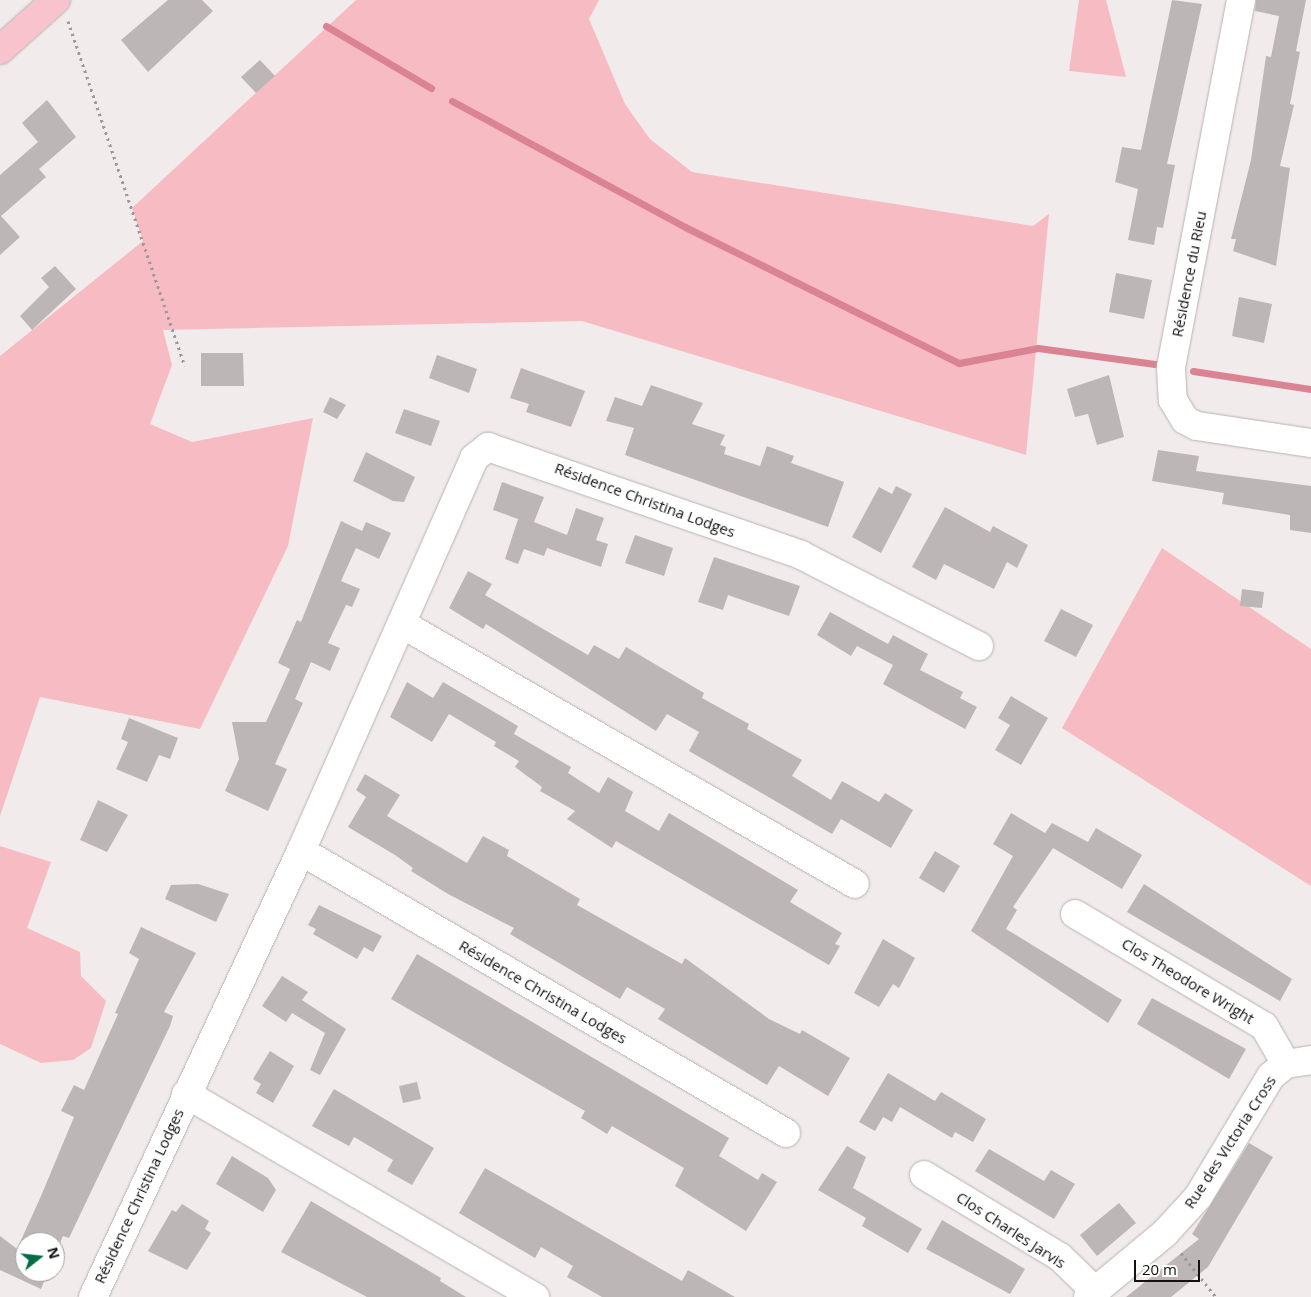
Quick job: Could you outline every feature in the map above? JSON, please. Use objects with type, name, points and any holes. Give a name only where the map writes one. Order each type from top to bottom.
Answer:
[{"type":"main road","points":[[0,50],[62,9]]},
{"type":"street","name":"Résidence du Rieu","points":[[1241,0],[1171,367],[1173,400],[1185,420],[1197,426],[1311,443]]},
{"type":"street","name":"Résidence Christina Lodges","points":[[93,1297],[186,1094],[301,851],[474,458],[488,447],[801,556],[979,646]]},
{"type":"street","points":[[402,624],[855,884]]},
{"type":"street","name":"Résidence Christina Lodges","points":[[301,851],[786,1133]]},
{"type":"street","name":"Clos Theodore Wright","points":[[1075,914],[1264,1026],[1298,1062]]},
{"type":"street","name":"Rue des Victoria Cross","points":[[1091,1294],[1165,1233],[1198,1197],[1271,1076],[1298,1062]]},
{"type":"street","name":"Résidence Christina Lodges","points":[[186,1094],[535,1297]]},
{"type":"street","name":"Clos Charles Jarvis","points":[[924,1175],[1060,1257],[1091,1294]]},
{"type":"path","points":[[62,9],[185,366]]},
{"type":"path","points":[[1165,1233],[1216,1297]]},
{"type":"shaded area","points":[[356,0],[599,0],[589,19],[625,104],[650,139],[692,172],[1033,226],[1049,214],[1026,455],[582,321],[163,330],[172,365],[150,424],[192,442],[313,418],[288,546],[200,729],[40,697],[0,816],[0,356],[143,241],[132,208]]},
{"type":"shaded area","points":[[1079,0],[1106,0],[1126,77],[1069,71]]},
{"type":"shaded area","points":[[1162,548],[1311,649],[1311,886],[1062,728]]},
{"type":"shaded area","points":[[0,846],[51,862],[27,928],[80,952],[81,976],[106,1001],[91,1048],[73,1060],[41,1063],[0,1044]]},
{"type":"building","points":[[168,0],[202,0],[213,11],[148,72],[121,40]]},
{"type":"building","points":[[1172,0],[1202,4],[1167,164],[1175,165],[1163,228],[1157,227],[1154,245],[1128,240],[1138,189],[1115,182],[1122,147],[1141,150]]},
{"type":"building","points":[[1256,0],[1306,0],[1296,51],[1300,52],[1290,104],[1294,105],[1280,166],[1290,168],[1276,266],[1233,251],[1236,239],[1231,239],[1251,160],[1266,56],[1271,57],[1279,16],[1255,11]]},
{"type":"building","points":[[260,60],[275,76],[256,93],[241,77]]},
{"type":"building","points":[[47,100],[76,137],[39,169],[46,177],[1,216],[20,237],[0,255],[0,175],[38,142],[22,123]]},
{"type":"building","points":[[55,266],[76,289],[32,330],[20,316],[49,287],[41,278]]},
{"type":"building","points":[[1116,273],[1152,280],[1144,319],[1109,312]]},
{"type":"building","points":[[1239,297],[1272,304],[1264,343],[1232,336]]},
{"type":"building","points":[[201,353],[243,353],[244,386],[201,386]]},
{"type":"building","points":[[437,355],[477,369],[469,393],[429,378]]},
{"type":"building","points":[[521,368],[585,391],[571,427],[526,412],[529,404],[510,398]]},
{"type":"building","points":[[1109,375],[1124,437],[1097,445],[1088,414],[1075,417],[1067,389]]},
{"type":"building","points":[[651,385],[703,403],[692,424],[725,435],[720,445],[726,447],[724,454],[760,466],[767,446],[794,456],[791,463],[844,482],[828,527],[625,455],[634,428],[606,421],[615,397],[642,406]]},
{"type":"building","points":[[330,397],[346,405],[337,419],[323,412]]},
{"type":"building","points":[[404,409],[440,421],[431,446],[395,433]]},
{"type":"building","points":[[1158,450],[1199,456],[1196,471],[1311,486],[1311,533],[1290,530],[1290,515],[1222,504],[1224,493],[1152,481]]},
{"type":"building","points":[[366,452],[415,477],[404,502],[393,501],[353,481]]},
{"type":"building","points":[[502,482],[544,497],[534,522],[567,535],[576,508],[604,518],[596,540],[608,544],[601,567],[547,548],[544,556],[524,549],[518,564],[505,559],[518,519],[493,510]]},
{"type":"building","points":[[896,486],[912,494],[881,553],[852,537],[879,487],[892,494]]},
{"type":"building","points":[[945,507],[990,532],[993,526],[1028,545],[1017,568],[1007,562],[994,589],[944,564],[936,580],[912,567]]},
{"type":"building","points":[[341,521],[362,531],[366,522],[391,533],[379,559],[356,548],[341,581],[360,589],[352,607],[346,605],[328,643],[340,648],[330,671],[311,662],[295,699],[303,703],[275,764],[287,769],[268,811],[225,791],[239,759],[232,722],[266,722],[290,669],[278,663],[297,620],[301,622]]},
{"type":"building","points":[[635,535],[673,548],[664,576],[625,563]]},
{"type":"building","points":[[714,557],[800,586],[789,616],[728,595],[723,610],[698,602]]},
{"type":"building","points":[[468,571],[492,584],[485,595],[588,655],[594,645],[619,659],[626,647],[704,693],[702,698],[749,724],[747,729],[802,760],[792,776],[831,800],[842,781],[879,802],[885,793],[913,810],[891,848],[841,819],[832,834],[689,751],[699,732],[667,714],[656,731],[486,624],[483,629],[449,608]]},
{"type":"building","points":[[1242,589],[1264,592],[1262,608],[1240,606]]},
{"type":"building","points":[[1061,609],[1093,625],[1076,657],[1044,641]]},
{"type":"building","points":[[830,612],[888,644],[893,635],[928,654],[920,670],[963,692],[960,698],[977,707],[965,729],[883,684],[893,665],[857,646],[851,656],[817,635]]},
{"type":"building","points":[[407,682],[433,698],[443,682],[518,726],[514,734],[571,767],[568,773],[599,793],[608,777],[633,792],[625,811],[659,831],[669,813],[798,890],[790,902],[842,933],[835,944],[840,946],[829,965],[616,841],[612,848],[567,819],[575,811],[540,791],[542,787],[515,767],[519,761],[494,746],[496,742],[449,714],[432,742],[390,717]]},
{"type":"building","points":[[1011,696],[1048,718],[1021,765],[995,750],[1010,725],[998,718]]},
{"type":"building","points":[[129,718],[178,738],[170,759],[159,755],[147,782],[116,769],[128,742],[121,739]]},
{"type":"building","points":[[365,774],[400,795],[387,816],[467,863],[483,836],[509,850],[507,856],[580,899],[577,905],[682,964],[685,958],[769,1019],[800,1034],[802,1030],[850,1058],[828,1096],[779,1066],[767,1085],[658,1019],[665,1009],[627,987],[620,999],[510,934],[514,928],[448,894],[411,871],[413,868],[395,855],[348,827],[366,797],[356,790]]},
{"type":"building","points":[[98,800],[128,815],[107,852],[80,840]]},
{"type":"building","points":[[1011,813],[1045,833],[1052,823],[1088,842],[1096,828],[1142,855],[1122,889],[1053,848],[1013,907],[1017,910],[1006,929],[1122,1000],[1108,1023],[971,931],[1013,856],[993,844]]},
{"type":"building","points":[[935,851],[960,866],[944,893],[919,878]]},
{"type":"building","points":[[198,884],[229,894],[216,922],[165,899],[171,885]]},
{"type":"building","points":[[1144,884],[1292,979],[1280,1001],[1127,912]]},
{"type":"building","points":[[319,905],[382,936],[373,952],[364,947],[357,959],[313,934],[316,929],[308,925]]},
{"type":"building","points":[[141,927],[196,953],[164,1012],[173,1016],[170,1026],[69,1238],[65,1237],[65,1232],[25,1232],[74,1117],[61,1111],[74,1085],[84,1090],[118,1014],[115,1013],[139,959],[129,953]]},
{"type":"building","points":[[883,939],[915,958],[899,988],[893,984],[879,1007],[854,993]]},
{"type":"building","points":[[417,954],[729,1138],[719,1156],[758,1180],[762,1173],[777,1182],[746,1231],[675,1186],[684,1168],[612,1126],[607,1134],[581,1118],[585,1111],[391,999]]},
{"type":"building","points":[[282,976],[308,992],[302,1000],[346,1029],[320,1075],[310,1070],[325,1033],[292,1013],[286,1022],[262,1006]]},
{"type":"building","points":[[1152,998],[1246,1049],[1229,1079],[1137,1024]]},
{"type":"building","points":[[270,1051],[294,1066],[273,1103],[256,1093],[261,1084],[253,1079]]},
{"type":"building","points":[[888,1073],[935,1101],[941,1092],[986,1119],[973,1142],[955,1132],[952,1138],[900,1107],[892,1122],[883,1117],[875,1131],[859,1122]]},
{"type":"building","points":[[417,1082],[421,1099],[403,1103],[399,1086]]},
{"type":"building","points":[[334,1089],[434,1148],[412,1185],[387,1171],[393,1160],[354,1137],[349,1146],[312,1126]]},
{"type":"building","points":[[1249,1143],[1273,1157],[1208,1267],[1171,1297],[1126,1297],[1199,1239],[1192,1234]]},
{"type":"building","points":[[847,1146],[866,1157],[853,1188],[922,1229],[908,1253],[862,1226],[866,1218],[818,1190]]},
{"type":"building","points":[[989,1149],[1044,1181],[1051,1170],[1075,1184],[1054,1219],[975,1171]]},
{"type":"building","points":[[232,1156],[268,1178],[276,1190],[263,1212],[216,1184]]},
{"type":"building","points":[[485,1168],[682,1281],[688,1270],[735,1297],[602,1297],[567,1277],[573,1266],[541,1247],[535,1258],[459,1213]]},
{"type":"building","points":[[311,1201],[441,1278],[440,1281],[466,1297],[367,1297],[281,1252]]},
{"type":"building","points":[[1119,1203],[1136,1223],[1097,1256],[1080,1235]]},
{"type":"building","points":[[182,1204],[209,1221],[205,1229],[211,1233],[187,1270],[148,1251],[172,1210],[176,1212]]},
{"type":"building","points":[[942,1220],[1025,1269],[1010,1294],[926,1249]]},
{"type":"building","points":[[0,1236],[15,1247],[15,1277],[0,1270]]},
{"type":"building","points":[[26,1282],[44,1282],[41,1289]]},
{"type":"waterway","points":[[326,26],[431,88]]},
{"type":"waterway","points":[[452,101],[685,227],[959,363],[1038,348],[1155,364]]},
{"type":"waterway","points":[[1193,371],[1311,389]]}]
